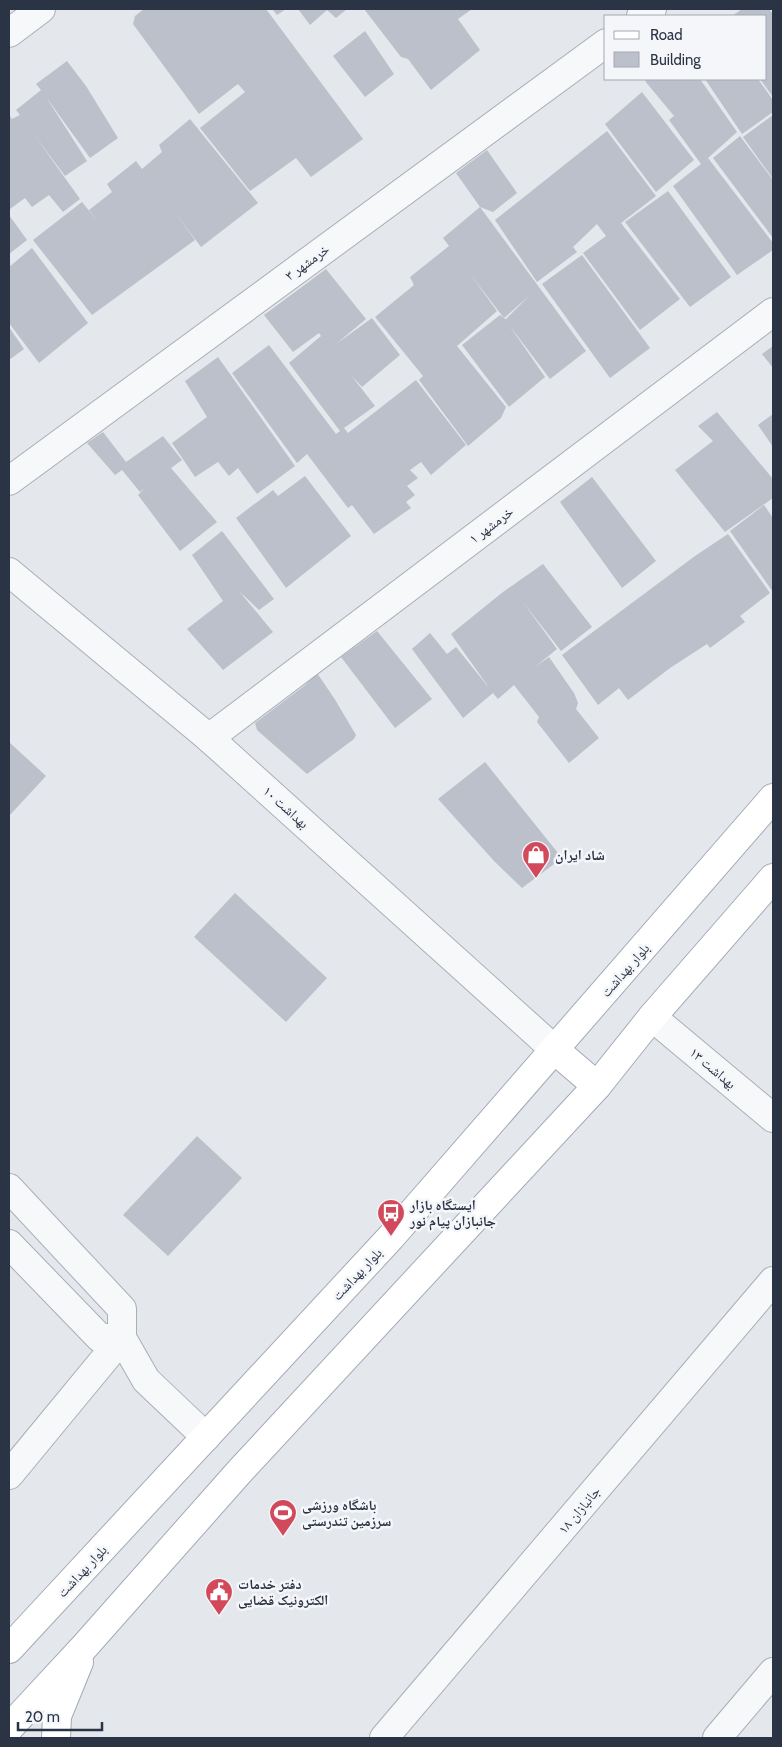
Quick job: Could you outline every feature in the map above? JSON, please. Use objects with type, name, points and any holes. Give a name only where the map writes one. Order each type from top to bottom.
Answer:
[{"type":"main road","name":"بلوار بهداشت","points":[[9,1649],[391,1238],[773,798]]},
{"type":"main road","points":[[9,1728],[240,1472],[597,1086],[652,1017],[773,878]]},
{"type":"main road","points":[[555,1050],[597,1086]]},
{"type":"main road","points":[[56,1738],[57,1716],[85,1646]]},
{"type":"street","points":[[9,33],[41,9]]},
{"type":"street","name":"خرمشهر ۳","points":[[9,481],[604,43]]},
{"type":"street","name":"خرمشهر ۱","points":[[209,738],[773,312]]},
{"type":"street","name":"بهداشت ۱۰","points":[[9,572],[209,738],[555,1050]]},
{"type":"street","name":"بهداشت ۱۳","points":[[652,1017],[773,1118]]},
{"type":"street","points":[[9,1188],[122,1309],[122,1338],[146,1380],[206,1437]]},
{"type":"street","points":[[9,1244],[100,1338],[122,1338]]},
{"type":"street","name":"جانبازان ۱۸","points":[[384,1738],[773,1281]]},
{"type":"street","points":[[9,1475],[122,1338]]},
{"type":"street","points":[[718,1738],[773,1672]]},
{"type":"building","points":[[144,9],[266,9],[363,139],[311,177],[296,158],[250,191],[200,128],[245,92],[238,84],[199,114],[133,24],[135,16]]},
{"type":"building","points":[[272,9],[286,9],[277,15]]},
{"type":"building","points":[[298,9],[347,9],[336,18],[327,10],[310,25]]},
{"type":"building","points":[[364,9],[472,9],[458,19],[480,50],[431,90],[408,59],[401,57]]},
{"type":"building","points":[[742,9],[769,9],[773,14],[773,97],[761,80],[767,80],[767,15],[733,15]]},
{"type":"building","points":[[365,31],[394,74],[365,97],[333,56]]},
{"type":"building","points":[[67,61],[86,86],[118,138],[90,158],[46,97],[87,161],[65,176],[35,136],[80,199],[63,212],[49,195],[32,207],[25,198],[10,209],[9,115],[12,119],[20,115],[16,110],[41,90],[36,84]]},
{"type":"building","points":[[701,80],[737,132],[708,158],[773,243],[773,250],[737,275],[673,186],[701,164],[669,120],[674,116],[645,81]]},
{"type":"building","points":[[706,80],[759,80],[773,100],[773,112],[742,134]]},
{"type":"building","points":[[642,92],[694,160],[656,192],[605,124]]},
{"type":"building","points":[[773,115],[773,179],[743,137]]},
{"type":"building","points":[[190,119],[258,203],[201,247],[173,210],[195,240],[92,315],[33,240],[82,202],[99,223],[89,210],[112,192],[107,184],[136,161],[142,169],[162,152],[159,145]]},
{"type":"building","points":[[607,131],[656,196],[621,223],[680,299],[640,330],[583,253],[606,236],[597,224],[573,247],[577,252],[537,282],[495,220]]},
{"type":"building","points":[[740,136],[773,180],[773,238],[713,158]]},
{"type":"building","points":[[487,150],[517,193],[493,212],[480,207],[456,173]]},
{"type":"building","points":[[668,191],[731,277],[690,307],[625,222]]},
{"type":"building","points":[[480,207],[586,351],[550,379],[509,325],[545,377],[509,407],[462,345],[500,315],[504,318],[470,274],[497,311],[457,346],[506,407],[501,418],[468,446],[419,380],[423,376],[375,317],[414,285],[410,277],[449,246],[443,238]],"holes":[[[529,296],[506,319],[504,318]]]},
{"type":"building","points":[[9,215],[27,240],[9,254]]},
{"type":"building","points":[[32,248],[88,323],[39,363],[9,323],[9,267]]},
{"type":"building","points":[[582,255],[650,348],[610,378],[542,284]]},
{"type":"building","points":[[326,269],[366,319],[336,344],[372,318],[400,355],[362,387],[351,375],[375,406],[344,428],[348,433],[416,380],[466,445],[431,475],[421,462],[410,470],[418,478],[407,486],[415,495],[406,502],[411,508],[374,534],[352,505],[348,508],[307,454],[297,463],[232,373],[269,345],[336,434],[340,431],[289,363],[321,336],[319,333],[293,352],[264,315]]},
{"type":"building","points":[[9,327],[24,349],[9,360]]},
{"type":"building","points":[[773,346],[773,368],[762,354]]},
{"type":"building","points":[[218,357],[295,466],[257,494],[238,468],[229,476],[218,462],[195,477],[172,443],[207,417],[185,381]]},
{"type":"building","points":[[717,412],[773,479],[773,498],[725,532],[675,470],[713,441],[698,426]]},
{"type":"building","points":[[773,414],[773,447],[758,425]]},
{"type":"building","points":[[103,432],[126,462],[163,436],[182,460],[171,468],[217,522],[180,551],[138,495],[145,488],[140,492],[122,470],[115,475],[87,443]]},
{"type":"building","points":[[305,476],[351,536],[286,588],[236,518],[273,490],[278,496]]},
{"type":"building","points":[[592,477],[656,561],[622,588],[560,502]]},
{"type":"building","points":[[764,505],[773,518],[773,592],[730,531]]},
{"type":"building","points":[[222,531],[274,599],[259,610],[239,591],[273,632],[223,670],[187,629],[223,601],[192,555]]},
{"type":"building","points":[[728,534],[770,593],[740,616],[745,622],[710,648],[707,644],[670,668],[628,700],[619,688],[598,705],[562,655],[695,556]]},
{"type":"building","points":[[543,564],[592,627],[561,651],[523,602],[557,649],[535,667],[549,657],[574,693],[578,703],[576,709],[599,738],[569,763],[537,722],[539,717],[514,685],[498,699],[493,693],[463,718],[412,649],[430,633],[447,654],[456,647],[490,689],[451,634],[503,592]]},
{"type":"building","points":[[377,631],[432,699],[395,728],[341,657]]},
{"type":"building","points":[[317,673],[356,735],[354,739],[307,774],[257,730],[255,723],[304,686]]},
{"type":"building","points":[[9,742],[46,776],[9,816]]},
{"type":"building","points":[[485,762],[562,858],[522,888],[495,862],[438,799]]},
{"type":"building","points":[[235,893],[327,978],[286,1022],[194,937]]},
{"type":"building","points":[[197,1136],[242,1178],[168,1256],[123,1215]]},
{"type":"place","name":"شاد ایران","points":[[536,879]]},
{"type":"place","name":"ایستگاه بازار جانبازان پیام نور","points":[[391,1237]]},
{"type":"place","name":"باشگاه ورزشی سرزمین تندرستی","points":[[283,1537]]},
{"type":"place","name":"دفتر خدمات الکترونیک قضایی","points":[[219,1616]]}]
